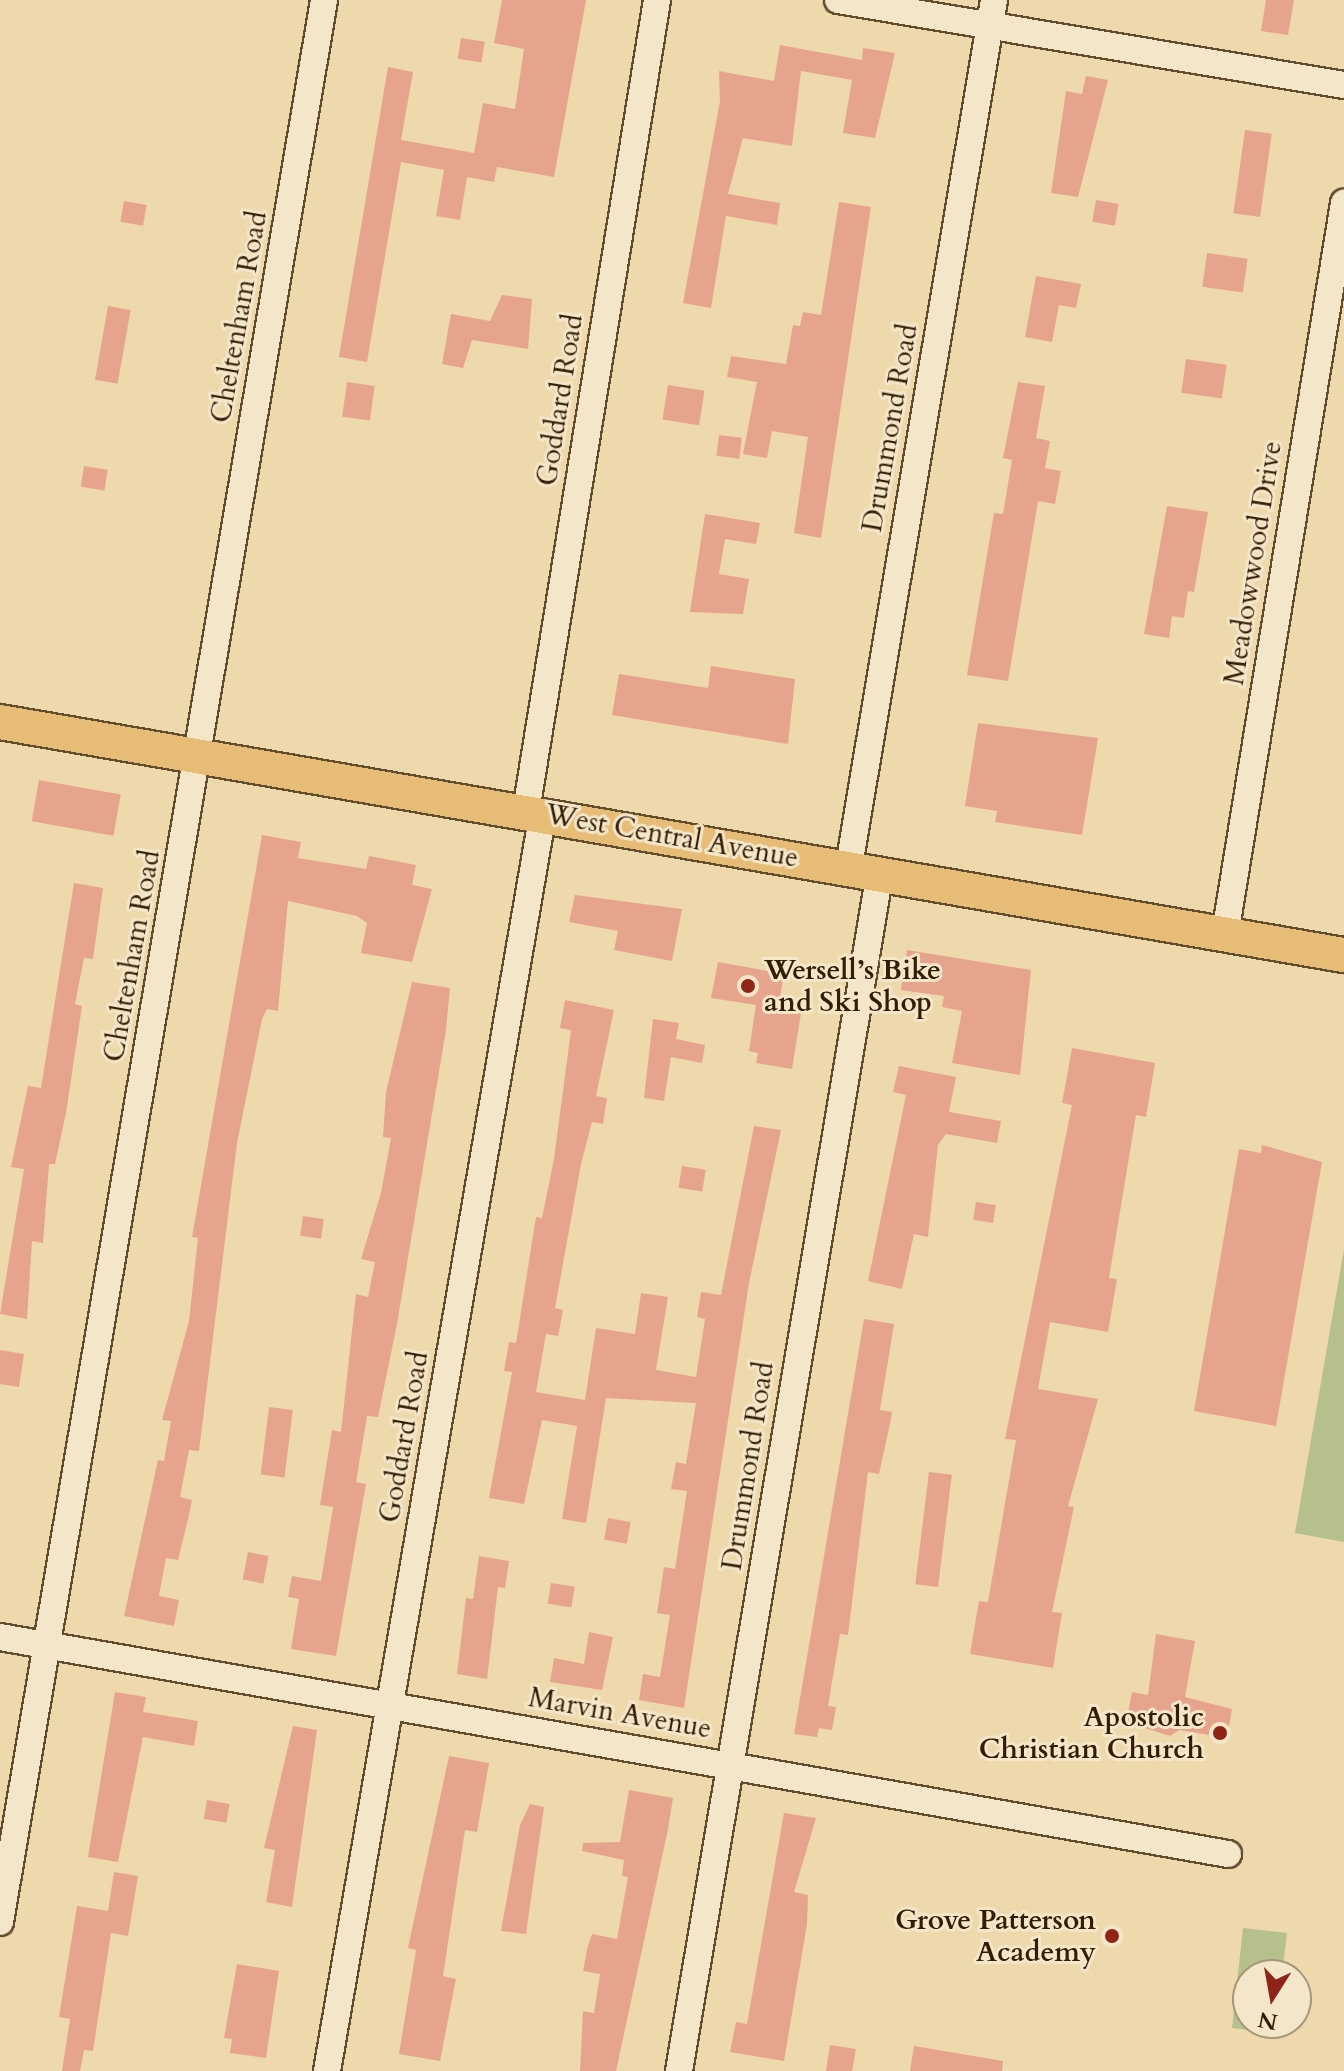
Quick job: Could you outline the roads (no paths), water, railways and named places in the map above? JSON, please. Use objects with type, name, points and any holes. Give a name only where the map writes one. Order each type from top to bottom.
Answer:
[{"type":"main road","name":"West Central Avenue","points":[[0,722],[199,753],[1344,955]]},
{"type":"street","name":"Cheltenham Road","points":[[0,1922],[324,0]]},
{"type":"street","name":"Goddard Road","points":[[327,2071],[390,1704],[534,812],[657,0]]},
{"type":"street","points":[[838,0],[992,13],[1344,85]]},
{"type":"street","name":"Drummond Road","points":[[679,2071],[731,1765],[992,13]]},
{"type":"street","name":"Meadowwood Drive","points":[[1225,934],[1344,203]]},
{"type":"street","name":"Marvin Avenue","points":[[0,1637],[1228,1854]]},
{"type":"place","name":"Wersell’s Bike and Ski Shop","points":[[748,986]]},
{"type":"place","name":"Apostolic Christian Church","points":[[1220,1733]]},
{"type":"place","name":"Grove Patterson Academy","points":[[1112,1936]]}]
